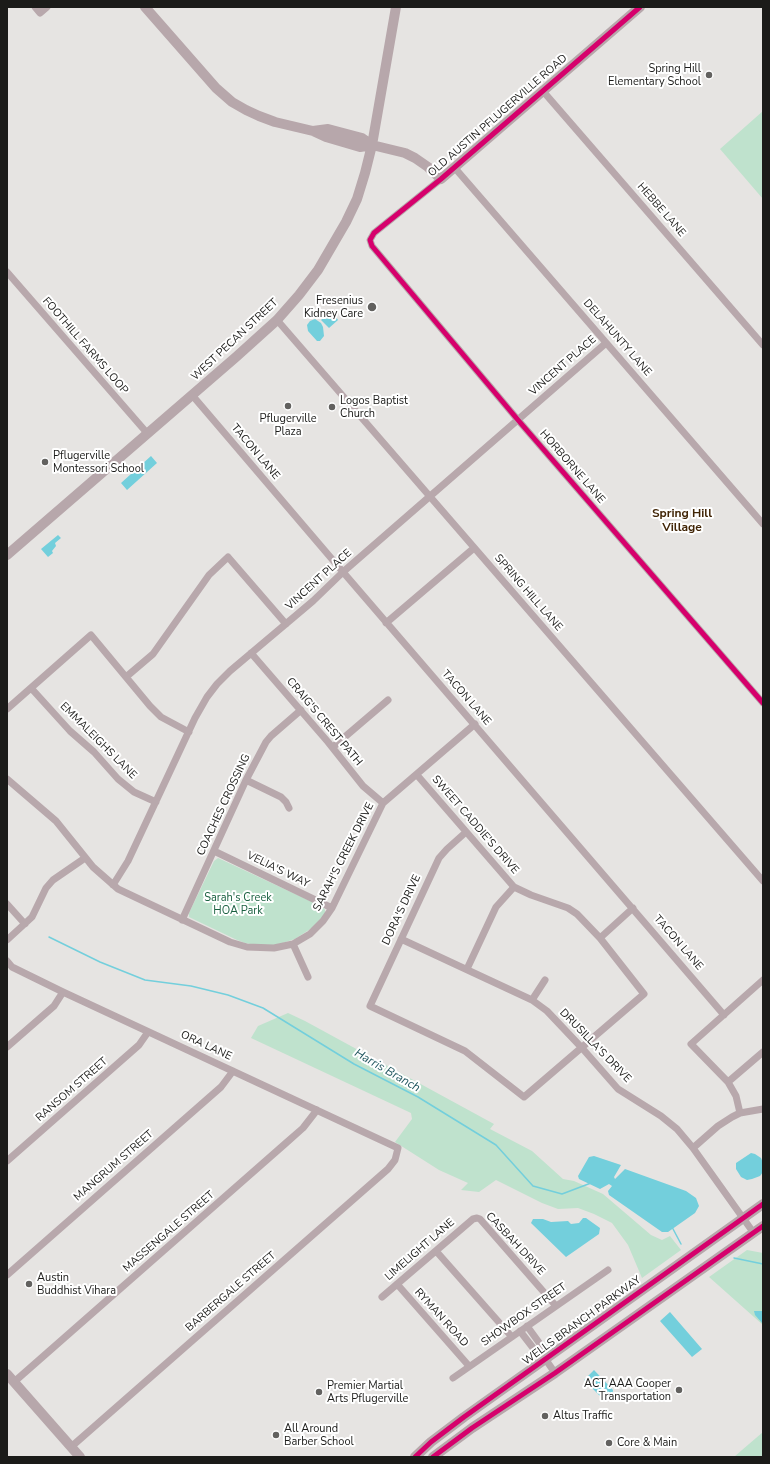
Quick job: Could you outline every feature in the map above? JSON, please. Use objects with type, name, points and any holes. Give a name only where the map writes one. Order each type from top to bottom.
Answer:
[{"type":"main road","points":[[145,7],[216,88],[232,102],[259,116],[275,122],[313,131],[328,129],[362,138],[372,145],[393,149],[415,158],[428,166],[441,179]]},
{"type":"main road","name":"WEST PECAN STREET","points":[[7,555],[277,320],[318,270],[346,222],[358,194],[372,145],[396,7]]},
{"type":"main road","name":"OLD AUSTIN PFLUGERVILLE ROAD","points":[[441,179],[542,90],[640,7]]},
{"type":"main road","name":"WELLS BRANCH PARKWAY","points":[[415,1457],[431,1442],[763,1204]]},
{"type":"main road","points":[[433,1457],[472,1428],[555,1373],[763,1226]]},
{"type":"main road","points":[[7,1374],[80,1457]]},
{"type":"main road","points":[[421,1457],[428,1451],[431,1442]]},
{"type":"street","points":[[34,7],[40,13],[47,7]]},
{"type":"street","name":"HEBBE LANE","points":[[542,90],[763,345]]},
{"type":"street","name":"DELAHUNTY LANE","points":[[454,167],[763,524]]},
{"type":"street","name":"OLD AUSTIN PFLUGERVILLE ROAD","points":[[370,240],[374,233],[441,179]]},
{"type":"street","name":"HORBORNE LANE","points":[[370,240],[372,246],[518,420],[763,703]]},
{"type":"street","name":"FOOTHILL FARMS LOOP","points":[[7,272],[147,433]]},
{"type":"street","name":"SPRING HILL LANE","points":[[277,320],[763,881]]},
{"type":"street","name":"VINCENT PLACE","points":[[113,884],[128,861],[195,718],[207,697],[230,671],[313,601],[343,572],[430,495],[606,343]]},
{"type":"street","name":"TACON LANE","points":[[192,395],[386,623],[475,724],[724,1014]]},
{"type":"street","points":[[386,623],[474,548]]},
{"type":"street","points":[[126,677],[153,654],[209,575],[228,557],[286,624]]},
{"type":"street","points":[[7,709],[91,635],[161,717],[189,732]]},
{"type":"street","name":"CRAIG'S CREST PATH","points":[[251,653],[333,747],[362,786],[383,803]]},
{"type":"street","name":"EMMALEIGHS LANE","points":[[31,688],[70,731],[94,752],[118,780],[134,792],[156,802]]},
{"type":"street","points":[[333,747],[388,700]]},
{"type":"street","name":"COACHES CROSSING","points":[[182,920],[246,780],[268,738],[301,710]]},
{"type":"street","name":"SARAH'S CREEK DRIVE","points":[[7,779],[56,821],[84,858],[100,875],[128,894],[230,942],[247,948],[274,948],[293,944],[304,938],[317,927],[332,908],[383,803],[475,724]]},
{"type":"street","name":"SWEET CADDIE'S DRIVE","points":[[417,775],[514,886],[531,895],[568,908],[577,914],[600,938],[644,994],[582,1048]]},
{"type":"street","points":[[246,780],[281,797],[289,808]]},
{"type":"street","name":"DORA'S DRIVE","points":[[466,832],[439,858],[370,1006],[465,1051],[524,1097],[582,1048]]},
{"type":"street","name":"VELIA'S WAY","points":[[214,851],[332,908]]},
{"type":"street","points":[[7,940],[32,917],[46,888],[53,880],[84,858]]},
{"type":"street","points":[[466,969],[496,907],[514,886]]},
{"type":"street","points":[[7,904],[25,924]]},
{"type":"street","points":[[600,938],[633,908]]},
{"type":"street","name":"DRUSILLA'S DRIVE","points":[[401,938],[532,1000],[547,1011],[618,1089],[661,1116],[677,1129],[753,1232]]},
{"type":"street","points":[[293,944],[308,977]]},
{"type":"street","name":"ORA LANE","points":[[7,961],[12,967],[63,992],[398,1148]]},
{"type":"street","points":[[532,1000],[544,980]]},
{"type":"street","points":[[740,1113],[736,1096],[728,1082],[691,1044],[763,980]]},
{"type":"street","points":[[7,1047],[54,1006],[63,992]]},
{"type":"street","name":"RANSOM STREET","points":[[7,1161],[139,1045],[148,1032]]},
{"type":"street","points":[[728,1082],[763,1052]]},
{"type":"street","name":"MANGRUM STREET","points":[[7,1275],[221,1087],[233,1071]]},
{"type":"street","points":[[692,1148],[718,1126],[732,1117],[740,1113],[763,1109]]},
{"type":"street","name":"MASSENGALE STREET","points":[[14,1382],[303,1128],[317,1110]]},
{"type":"street","name":"BARBERGALE STREET","points":[[71,1446],[388,1169],[395,1160],[398,1148]]},
{"type":"street","name":"LIMELIGHT LANE","points":[[382,1297],[473,1219]]},
{"type":"street","name":"CASBAH DRIVE","points":[[473,1219],[480,1219],[556,1306]]},
{"type":"street","points":[[436,1251],[512,1337]]},
{"type":"street","name":"SHOWBOX STREET","points":[[453,1378],[608,1270]]},
{"type":"street","name":"RYMAN ROAD","points":[[397,1284],[469,1366]]},
{"type":"street","points":[[527,1326],[543,1348],[546,1360]]},
{"type":"street","points":[[520,1331],[537,1353],[546,1360],[555,1373]]},
{"type":"green space","points":[[763,111],[763,199],[720,149]]},
{"type":"green space","name":"Sarah's Creek HOA Park","points":[[218,858],[323,907],[325,914],[315,926],[295,939],[276,945],[260,946],[237,940],[189,917],[189,913],[214,861]]},
{"type":"green space","points":[[288,1013],[494,1124],[490,1129],[532,1151],[563,1179],[574,1181],[603,1194],[651,1235],[662,1240],[670,1236],[681,1250],[642,1278],[628,1245],[612,1223],[594,1214],[578,1208],[558,1209],[542,1203],[496,1180],[479,1192],[461,1190],[468,1183],[439,1170],[395,1142],[412,1119],[411,1113],[251,1038],[258,1026]]},
{"type":"green space","points":[[747,1250],[763,1253],[763,1325],[709,1277]]},
{"type":"green space","points":[[763,1432],[763,1457],[734,1457],[742,1450]]},
{"type":"water","points":[[332,310],[337,315],[336,317],[338,320],[329,328],[321,320]]},
{"type":"water","points":[[315,319],[321,323],[323,327],[324,336],[320,341],[317,341],[308,331],[307,325],[310,321]]},
{"type":"water","points":[[151,456],[157,463],[127,490],[121,483]]},
{"type":"water","points":[[58,535],[61,538],[55,543],[56,546],[52,551],[53,553],[48,557],[41,549]]},
{"type":"water","points":[[751,1153],[761,1158],[763,1163],[763,1172],[760,1176],[747,1180],[741,1177],[736,1169],[736,1163]]},
{"type":"water","points":[[594,1156],[621,1165],[614,1177],[615,1179],[625,1169],[686,1191],[696,1198],[699,1206],[695,1213],[668,1232],[662,1232],[609,1195],[608,1191],[612,1186],[609,1184],[600,1189],[579,1179],[578,1176],[589,1157]]},
{"type":"water","points":[[583,1218],[586,1218],[600,1228],[599,1234],[566,1257],[531,1223],[533,1219],[543,1219],[551,1222],[568,1221],[571,1224],[579,1223]]},
{"type":"water","points":[[754,1311],[763,1311],[763,1324],[755,1315]]},
{"type":"water","points":[[670,1312],[702,1349],[692,1357],[660,1321]]},
{"type":"water","points":[[594,1370],[613,1390],[612,1398],[608,1400],[601,1397],[584,1380]]},
{"type":"waterway","name":"Harris Branch","points":[[49,937],[100,962],[145,980],[191,986],[228,995],[263,1008],[354,1064],[418,1097],[496,1145],[533,1186],[562,1194],[591,1183]]},
{"type":"waterway","name":"Harris Branch","points":[[672,1227],[681,1244]]},
{"type":"waterway","name":"Harris Branch","points":[[734,1258],[763,1264]]},
{"type":"cycle path","points":[[640,7],[441,179],[374,233],[370,240],[372,246],[518,420],[763,703]]},
{"type":"cycle path","points":[[415,1457],[431,1442],[464,1417],[763,1204]]},
{"type":"cycle path","points":[[433,1457],[472,1428],[555,1373],[763,1226]]},
{"type":"place","name":"Spring Hill Elementary School","points":[[709,75]]},
{"type":"place","name":"Fresenius Kidney Care","points":[[372,307]]},
{"type":"place","name":"Pflugerville Plaza","points":[[288,406]]},
{"type":"place","name":"Logos Baptist Church","points":[[332,407]]},
{"type":"place","name":"Pflugerville Montessori School","points":[[45,462]]},
{"type":"place","name":"Austin Buddhist Vihara","points":[[29,1284]]},
{"type":"place","name":"ACT AAA Cooper Transportation","points":[[679,1390]]},
{"type":"place","name":"Premier Martial Arts Pflugerville","points":[[319,1392]]},
{"type":"place","name":"Altus Traffic","points":[[545,1416]]},
{"type":"place","name":"All Around Barber School","points":[[276,1435]]},
{"type":"place","name":"Core & Main","points":[[609,1443]]},
{"type":"district","name":"Spring Hill Village","points":[[682,521]]}]
